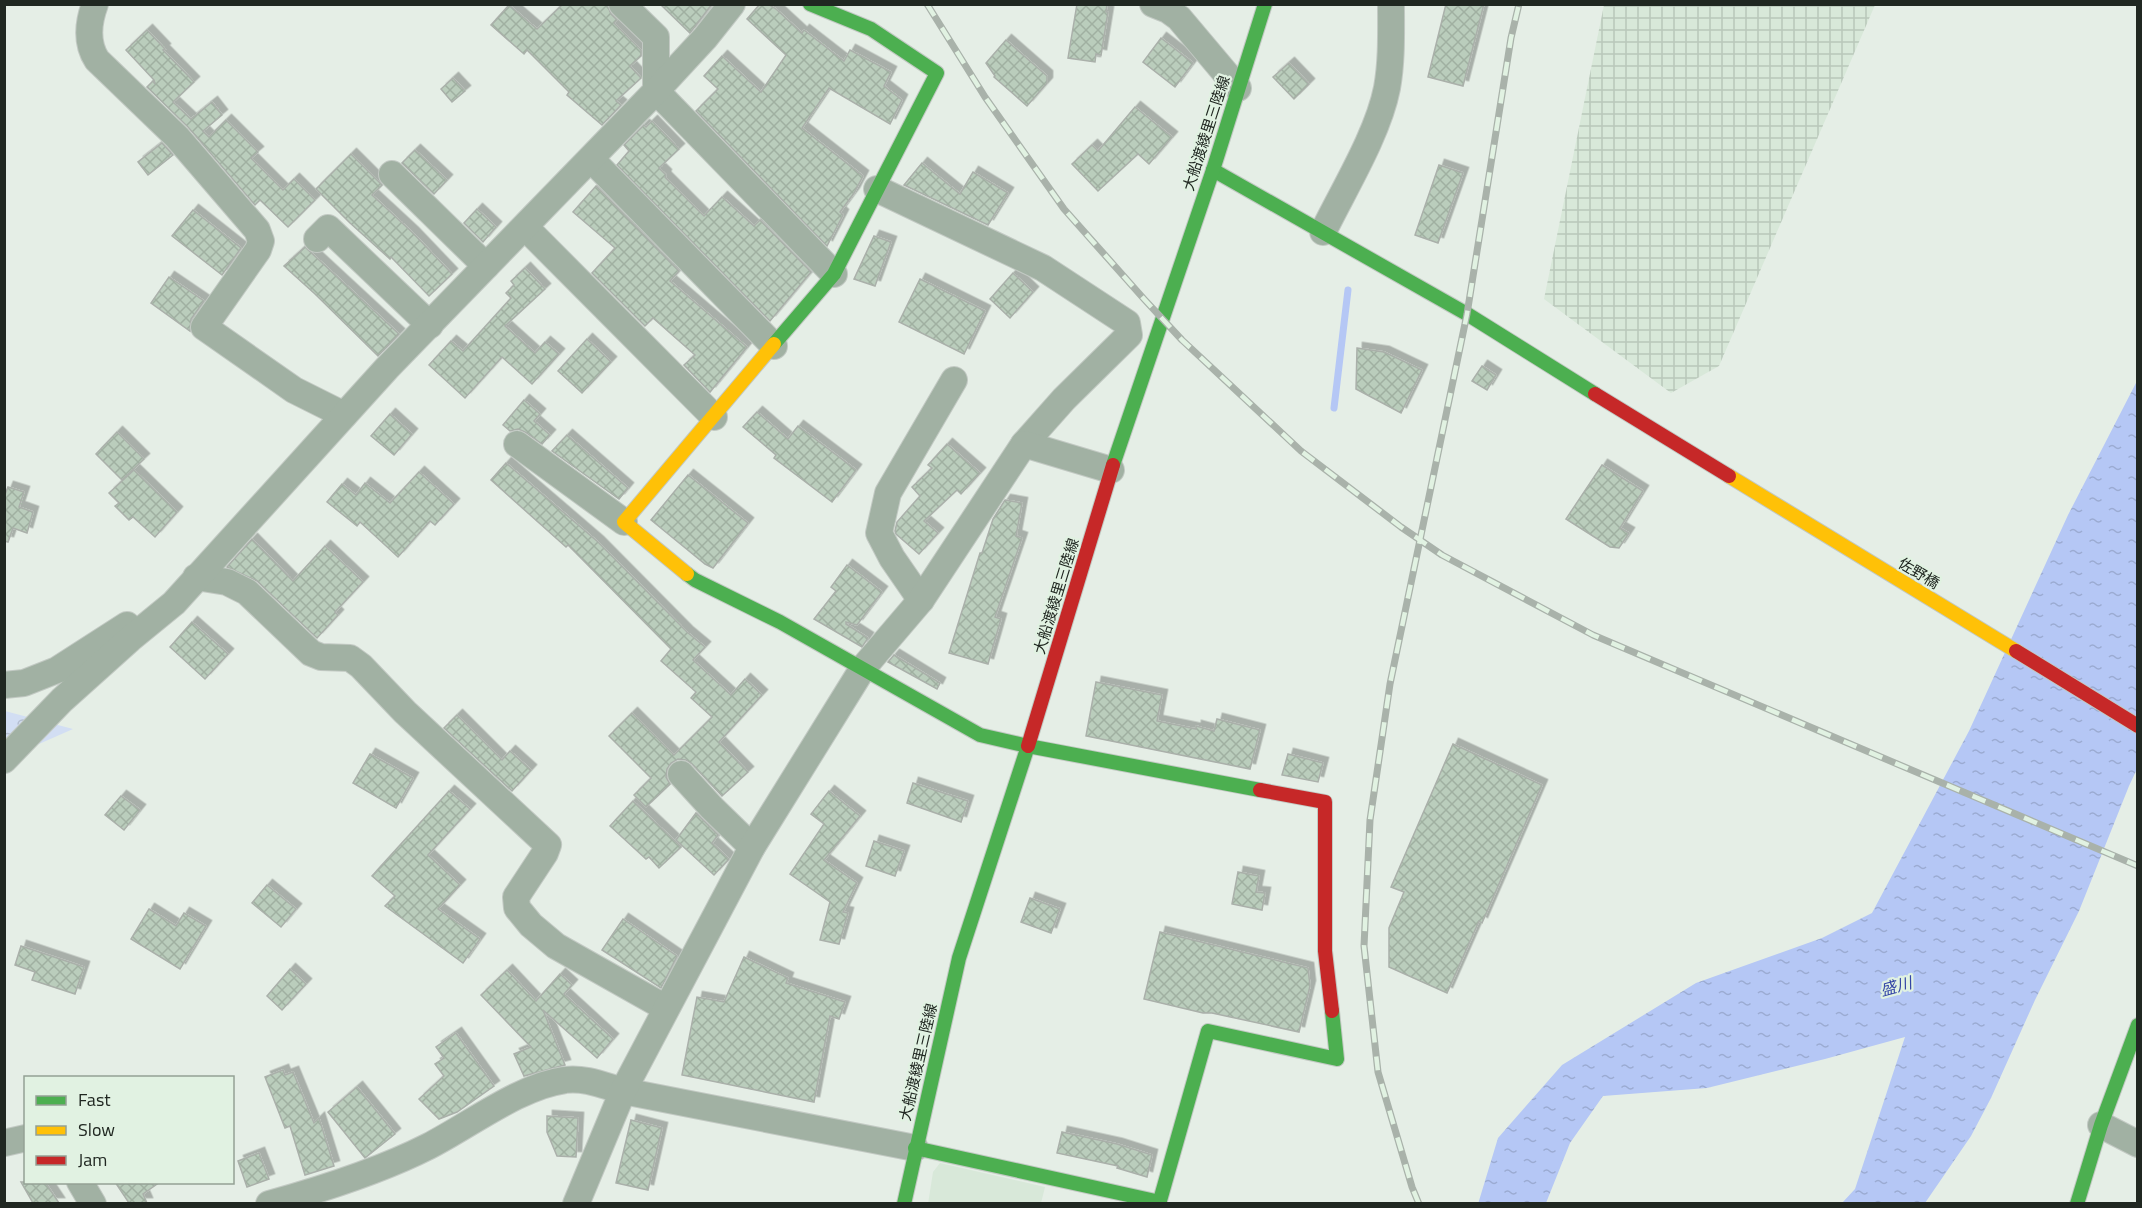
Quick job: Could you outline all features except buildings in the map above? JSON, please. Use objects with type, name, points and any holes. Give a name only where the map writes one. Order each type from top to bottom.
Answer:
[{"type":"street","points":[[95,4],[89,20],[90,50],[97,60],[177,136],[257,230],[261,241],[258,250],[204,327],[294,390],[344,415]]},
{"type":"street","points":[[622,4],[656,37],[656,91],[834,274]]},
{"type":"street","points":[[4,760],[62,700],[174,603],[344,415],[656,91],[705,38],[732,4]]},
{"type":"street","points":[[624,522],[834,274],[895,150],[937,73],[871,30],[810,4]]},
{"type":"street","points":[[1153,4],[1168,10],[1179,18],[1238,88]]},
{"type":"street","name":"大船渡綾里三陸線","points":[[904,1203],[959,958],[1028,746],[1111,470],[1213,170],[1264,4]]},
{"type":"street","points":[[1323,232],[1377,123],[1387,90],[1392,56],[1391,4]]},
{"type":"street","points":[[591,159],[774,346]]},
{"type":"street","name":"佐野橋","points":[[1213,170],[1467,314],[2138,726]]},
{"type":"street","points":[[392,174],[486,266]]},
{"type":"street","points":[[576,1203],[623,1091],[752,847],[863,668],[921,600],[1024,444],[1064,399],[1129,335],[1127,323],[1043,268],[877,189]]},
{"type":"street","points":[[525,227],[714,417]]},
{"type":"street","points":[[317,239],[328,228],[430,324]]},
{"type":"street","points":[[921,600],[892,558],[879,533],[888,493],[954,380]]},
{"type":"street","points":[[269,1203],[378,1168],[428,1147],[533,1088],[566,1079],[582,1080],[623,1091],[915,1148],[1160,1203],[1208,1031],[1336,1059],[1325,951],[1325,802],[980,735],[780,622],[695,580],[624,522],[517,444]]},
{"type":"street","points":[[1024,444],[1111,470]]},
{"type":"street","points":[[196,577],[227,582],[247,592],[311,653],[321,657],[350,658],[361,666],[405,712],[548,845],[516,897],[517,908],[531,925],[556,946],[666,1008]]},
{"type":"street","points":[[4,685],[24,683],[57,670],[133,621],[174,603]]},
{"type":"street","points":[[681,774],[711,808],[752,847]]},
{"type":"street","points":[[2077,1203],[2101,1125],[2138,1025]]},
{"type":"street","points":[[2101,1125],[2138,1144]]},
{"type":"street","points":[[4,1143],[24,1138]]},
{"type":"street","points":[[81,1184],[93,1203]]},
{"type":"shaded area","points":[[1604,5],[1875,5],[1719,366],[1671,393],[1544,299]]},
{"type":"shaded area","points":[[940,1163],[1045,1187],[1041,1203],[928,1204],[933,1172]]},
{"type":"green space","points":[[5,711],[73,729],[5,759]]},
{"type":"water","name":"盛川","points":[[2137,381],[2137,769],[2079,911],[2035,1000],[1991,1098],[1971,1136],[1925,1203],[1842,1203],[1855,1189],[1905,1037],[1707,1088],[1603,1096],[1570,1143],[1546,1203],[1478,1204],[1498,1138],[1562,1065],[1696,983],[1822,938],[1872,913],[1969,731],[2068,515]]},
{"type":"waterway","points":[[1334,408],[1348,290]]},
{"type":"railway","points":[[927,4],[985,97],[1064,209],[1144,299],[1182,340],[1301,451],[1401,527],[1442,555],[1593,635],[2138,866]]},
{"type":"railway","points":[[1419,1204],[1378,1072],[1364,946],[1370,820],[1390,684],[1467,314],[1511,38],[1519,4]]},
{"type":"traffic: fast","points":[[774,344],[834,274],[937,73],[871,29],[810,4]]},
{"type":"traffic: fast","points":[[1113,465],[1213,170],[1265,4]]},
{"type":"traffic: fast","points":[[1213,170],[1467,314],[1595,394]]},
{"type":"traffic: fast","points":[[687,574],[780,622],[980,735],[1260,790]]},
{"type":"traffic: fast","points":[[904,1204],[959,958],[1028,746]]},
{"type":"traffic: fast","points":[[1159,1204],[1208,1031],[1337,1059],[1332,1011]]},
{"type":"traffic: fast","points":[[2077,1204],[2101,1125],[2138,1025]]},
{"type":"traffic: fast","points":[[915,1148],[1160,1202]]},
{"type":"traffic: slow","points":[[687,574],[624,522],[774,344]]},
{"type":"traffic: slow","points":[[1729,476],[2016,651]]},
{"type":"traffic: jam","points":[[1595,394],[1729,476]]},
{"type":"traffic: jam","points":[[1028,746],[1113,465]]},
{"type":"traffic: jam","points":[[2016,651],[2138,726]]},
{"type":"traffic: jam","points":[[1260,790],[1325,802],[1325,951],[1332,1011]]}]
